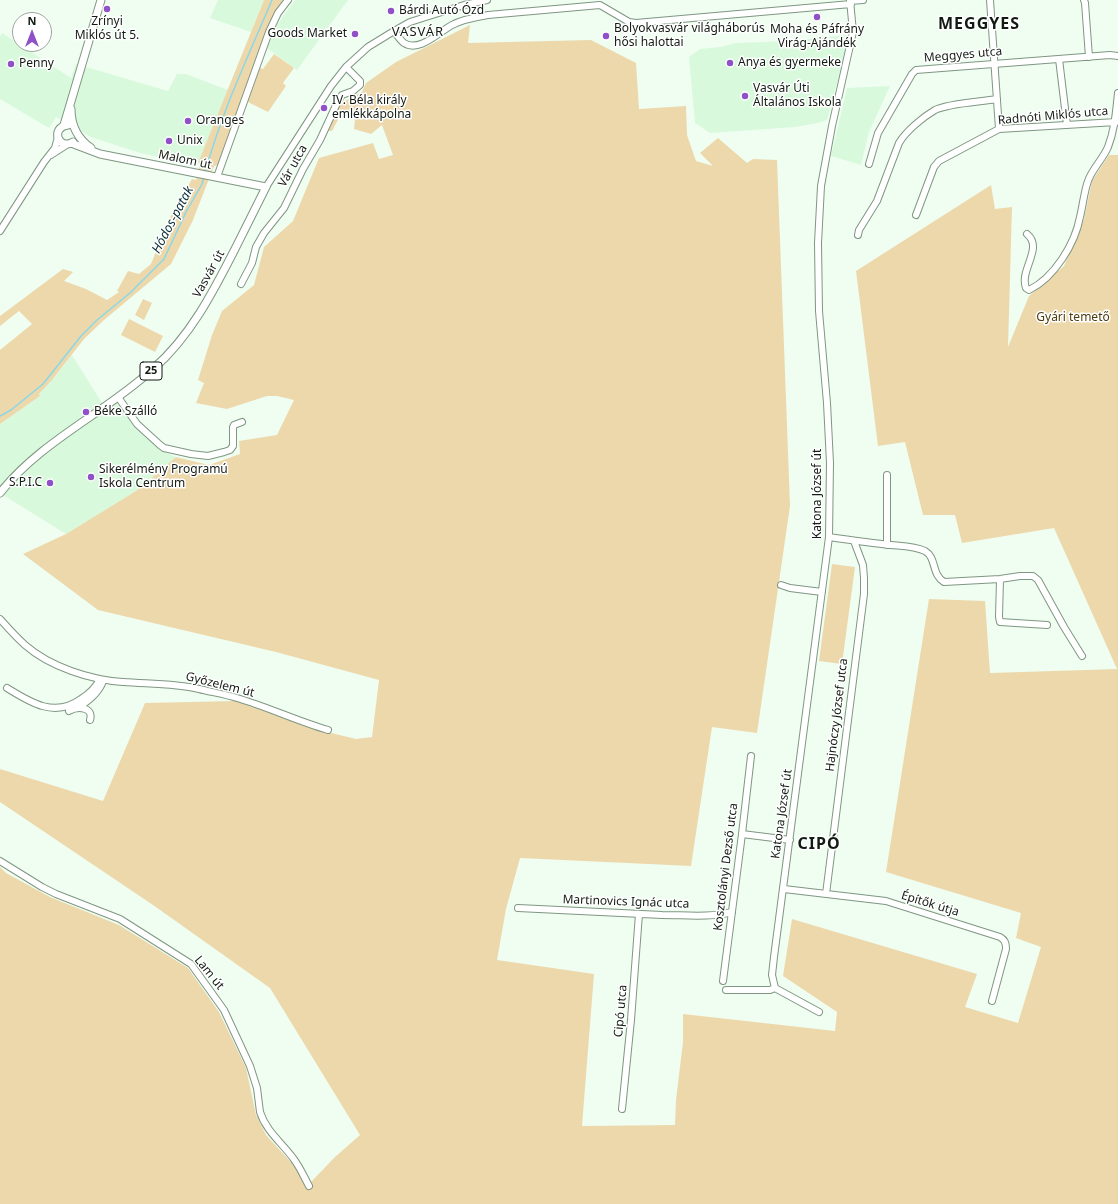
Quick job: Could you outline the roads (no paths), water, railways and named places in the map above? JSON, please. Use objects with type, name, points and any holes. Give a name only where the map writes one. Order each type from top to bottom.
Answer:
[{"type":"main road","points":[[71,102],[71,116],[76,131],[76,139],[70,144],[62,142],[58,137],[59,130],[64,125],[101,0]]},
{"type":"main road","points":[[64,125],[70,125],[76,131]]},
{"type":"main road","name":"Malom út","points":[[76,131],[86,144],[100,154]]},
{"type":"main road","name":"Malom út","points":[[70,144],[100,154],[266,187]]},
{"type":"main road","points":[[248,183],[255,189],[257,194],[256,208]]},
{"type":"main road","name":"Vasvár út","points":[[0,493],[25,466],[51,445],[133,387],[155,368],[175,347],[199,314],[218,282],[266,187]]},
{"type":"street","points":[[214,177],[269,32],[278,14],[288,0]]},
{"type":"street","name":"Vasvár út","points":[[266,187],[320,101],[346,67],[368,47],[394,31],[418,19],[464,5],[487,0]]},
{"type":"street","points":[[394,31],[404,43],[417,46],[428,41],[453,25],[475,16],[600,5],[629,22],[636,23],[863,0]]},
{"type":"street","points":[[990,0],[999,129]]},
{"type":"street","points":[[1084,0],[1089,57]]},
{"type":"street","name":"Katona József út","points":[[775,988],[772,975],[829,537],[830,463],[827,403],[819,311],[818,243],[821,186],[832,126],[853,32],[850,2]]},
{"type":"street","name":"Meggyes utca","points":[[868,164],[878,133],[915,71],[1110,55],[1118,56]]},
{"type":"street","points":[[1059,59],[1067,124]]},
{"type":"street","name":"Vár utca","points":[[241,284],[252,263],[256,247],[264,233],[284,208],[303,169],[320,140],[338,101],[342,95],[353,91],[360,86],[360,81],[346,67]]},
{"type":"street","points":[[1027,234],[1033,244],[1033,254],[1025,272],[1024,283],[1026,288],[1029,290],[1042,283],[1059,264],[1073,238],[1080,218],[1088,179],[1108,147],[1116,122],[1118,93]]},
{"type":"street","points":[[858,234],[877,201],[902,137],[916,123],[935,110],[996,99]]},
{"type":"street","name":"Radnóti Miklós utca","points":[[916,215],[934,168],[939,161],[999,129],[1116,122]]},
{"type":"street","points":[[0,231],[56,145],[58,137]]},
{"type":"street","points":[[48,157],[70,144]]},
{"type":"street","points":[[118,397],[137,424],[160,445],[176,451],[208,456],[230,450],[233,446],[233,427],[234,425],[242,422]]},
{"type":"street","points":[[887,475],[887,545]]},
{"type":"street","points":[[829,537],[915,548],[926,552],[931,557],[937,576],[944,582],[1033,576],[1037,578],[1082,656]]},
{"type":"street","name":"Hajnóczy József utca","points":[[826,894],[864,594],[863,565],[854,541]]},
{"type":"street","points":[[1000,579],[1000,622],[1047,625]]},
{"type":"street","points":[[781,585],[790,588],[822,592]]},
{"type":"street","name":"Győzelem út","points":[[0,619],[25,645],[41,657],[68,669],[102,679],[197,688],[237,698],[328,730]]},
{"type":"street","points":[[7,688],[22,697],[46,707],[65,708],[73,705],[83,698],[102,679]]},
{"type":"street","points":[[78,708],[92,698],[98,690],[102,679]]},
{"type":"street","points":[[69,711],[74,708],[87,710],[91,715],[90,720]]},
{"type":"street","name":"Kosztolányi Dezső utca","points":[[723,981],[742,834],[750,756]]},
{"type":"street","points":[[742,834],[790,840]]},
{"type":"street","name":"Lam út","points":[[0,861],[56,894],[120,919],[191,964],[224,1010],[250,1066],[257,1088],[261,1117],[280,1144],[293,1158],[309,1186]]},
{"type":"street","name":"Építők útja","points":[[784,889],[886,901],[1003,939],[1006,949],[992,1001]]},
{"type":"street","name":"Martinovics Ignác utca","points":[[518,908],[709,916],[732,912]]},
{"type":"street","name":"Cipó utca","points":[[622,1109],[632,1020],[639,914]]},
{"type":"street","points":[[726,990],[770,990],[775,988],[819,1012]]},
{"type":"waterway","name":"Hódos-patak","points":[[205,173],[211,151],[227,107],[272,0]]},
{"type":"waterway","name":"Hódos-patak","points":[[0,416],[11,410],[43,384],[81,336],[97,320],[130,293],[164,259],[186,212],[202,184],[204,177]]},
{"type":"place","name":"Zrínyi Miklós út 5.","points":[[107,9]]},
{"type":"place","name":"Bárdi Autó Ózd","points":[[391,11]]},
{"type":"place","name":"Moha és Páfrány Virág-Ajándék","points":[[817,17]]},
{"type":"place","name":"Goods Market","points":[[355,34]]},
{"type":"place","name":"Bolyokvasvár világháborús hősi halottai","points":[[606,36]]},
{"type":"place","name":"Anya és gyermeke","points":[[730,63]]},
{"type":"place","name":"Penny","points":[[11,64]]},
{"type":"place","name":"Vasvár Úti Általános Iskola","points":[[745,96]]},
{"type":"place","name":"IV. Béla király emlékkápolna","points":[[324,108]]},
{"type":"place","name":"Oranges","points":[[188,121]]},
{"type":"place","name":"Unix","points":[[169,141]]},
{"type":"place","name":"Béke Szálló","points":[[86,412]]},
{"type":"place","name":"Sikerélmény Programú Iskola Centrum","points":[[91,477]]},
{"type":"place","name":"S.P.I.C","points":[[50,483]]},
{"type":"district","name":"MEGGYES","points":[[979,24]]},
{"type":"district","name":"VASVÁR","points":[[418,32]]},
{"type":"district","name":"CIPÓ","points":[[819,844]]},
{"type":"park label","name":"Gyári temető","points":[[1073,318]]}]
